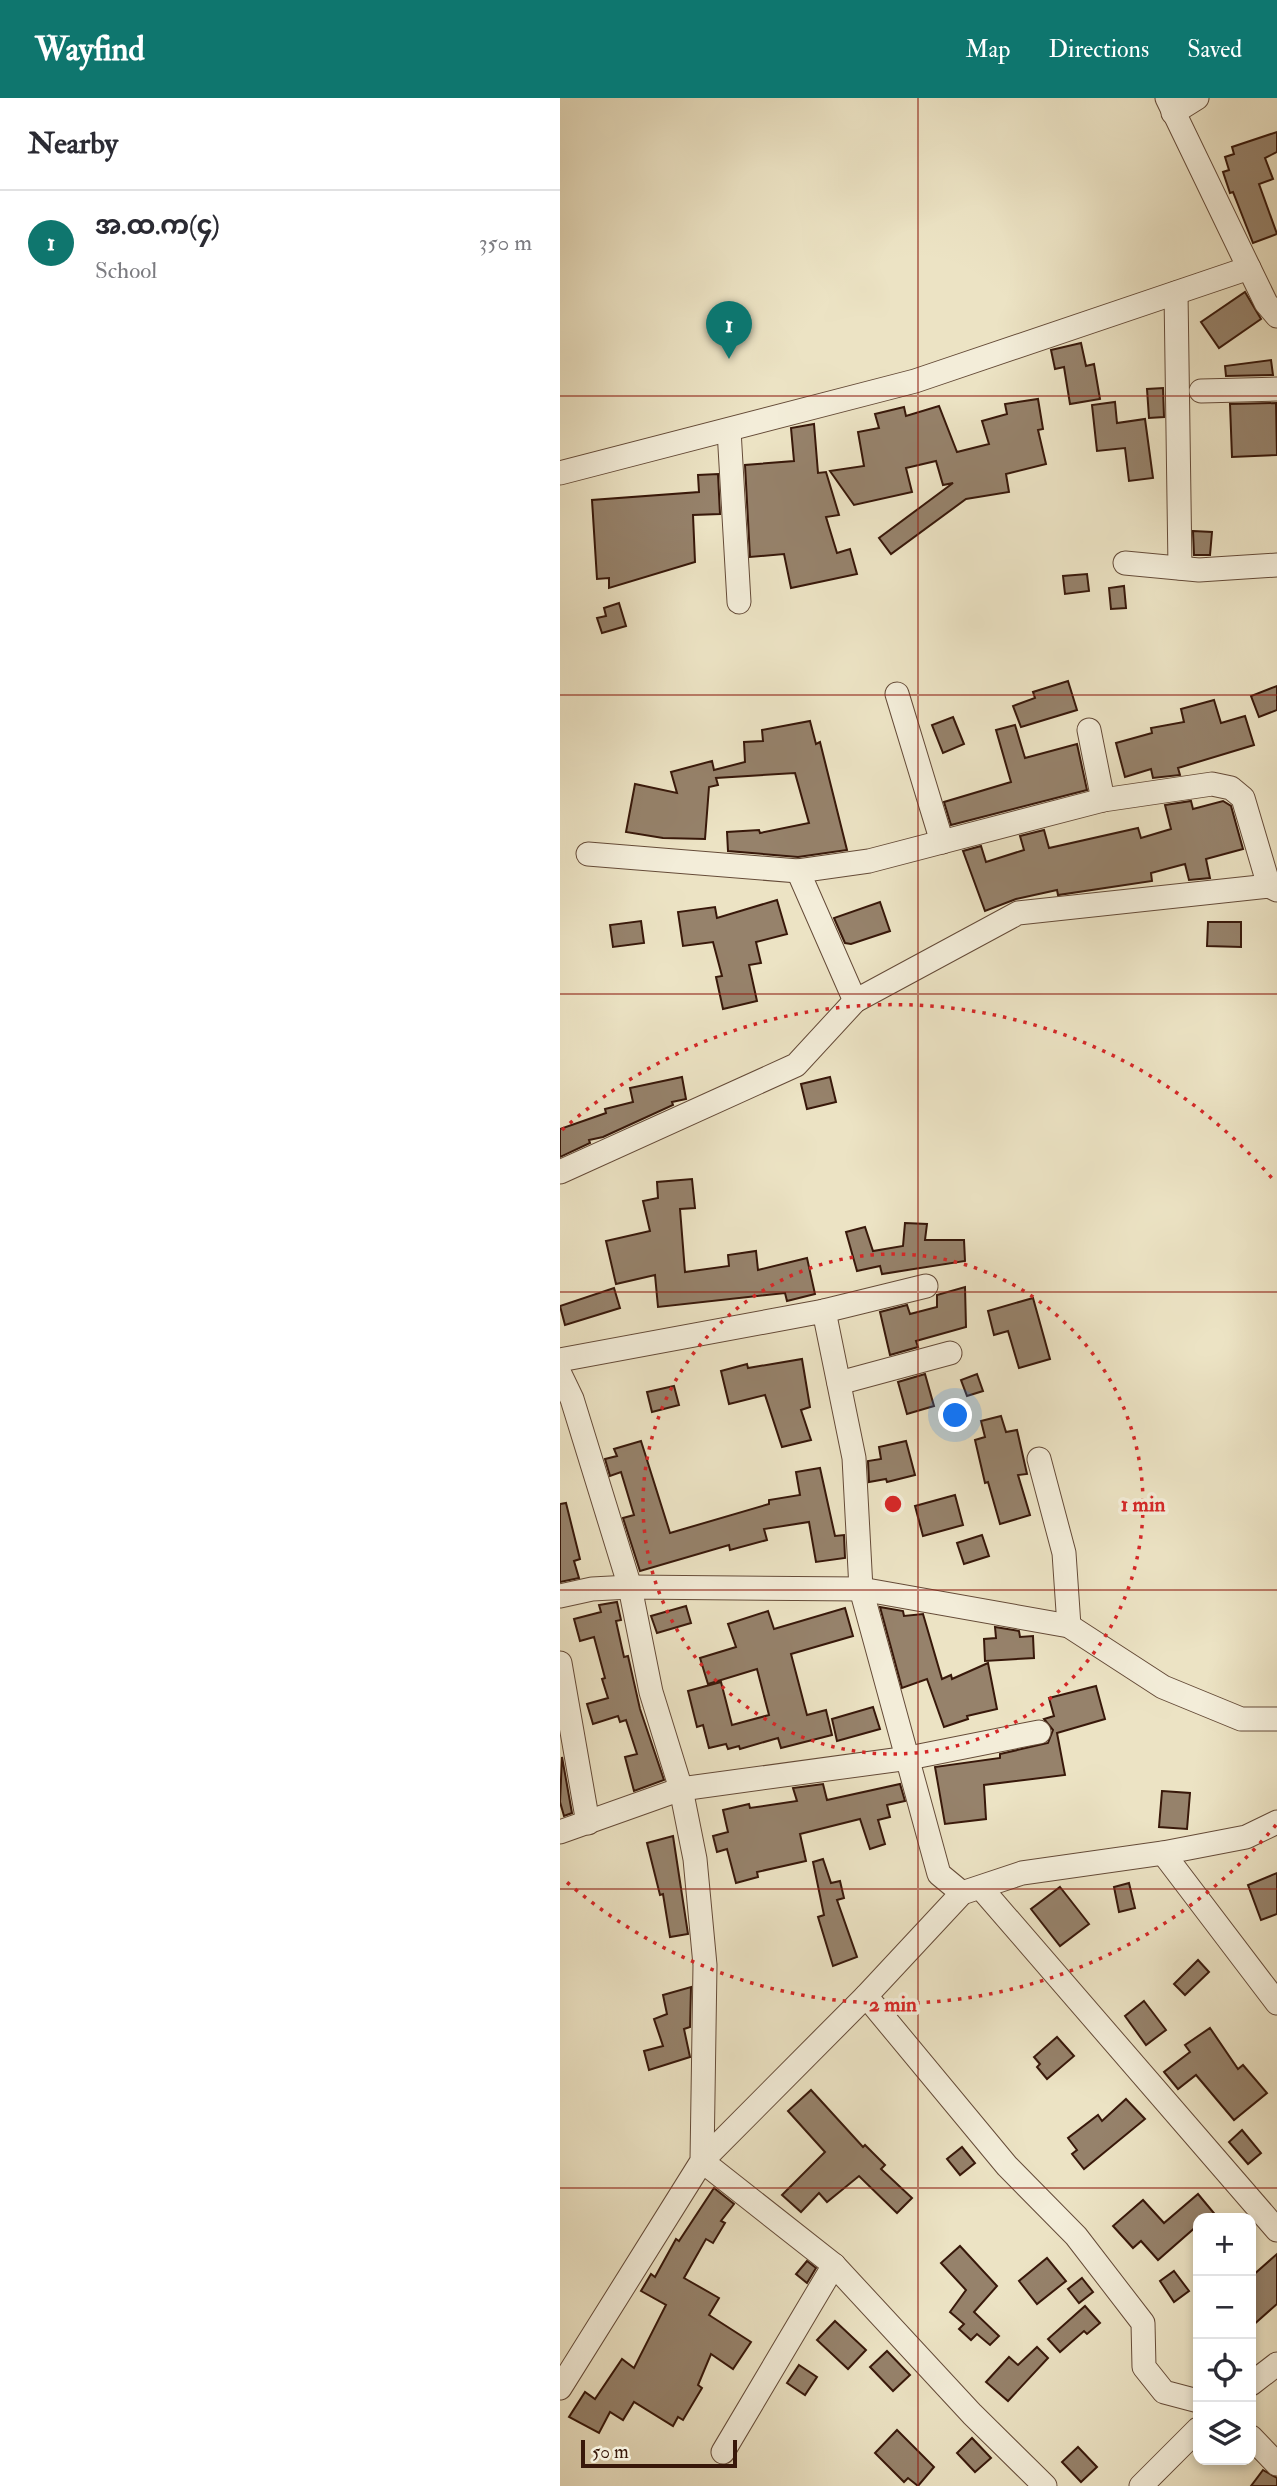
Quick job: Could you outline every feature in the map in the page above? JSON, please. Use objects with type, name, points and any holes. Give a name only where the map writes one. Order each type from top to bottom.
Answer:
[{"type":"street","points":[[1197,98],[1170,106],[1248,268],[1273,303]]},
{"type":"street","points":[[560,473],[915,381],[1248,268]]},
{"type":"street","points":[[1176,293],[1180,568]]},
{"type":"street","points":[[1201,391],[1277,389]]},
{"type":"street","points":[[729,430],[738,602]]},
{"type":"street","points":[[1125,563],[1199,570],[1277,565]]},
{"type":"street","points":[[897,694],[942,842]]},
{"type":"street","points":[[1089,730],[1103,800]]},
{"type":"street","points":[[560,1172],[796,1065],[855,1001],[1018,913],[1273,888],[1243,798],[1231,788],[1212,784],[1103,800],[869,861],[798,870],[588,854]]},
{"type":"street","points":[[798,870],[855,1001]]},
{"type":"street","points":[[560,1360],[824,1311],[926,1286]]},
{"type":"street","points":[[824,1311],[854,1458],[861,1589],[939,1874],[971,1891],[1277,2230]]},
{"type":"street","points":[[839,1383],[950,1353]]},
{"type":"street","points":[[560,1374],[566,1400],[630,1587],[652,1692],[681,1789],[695,1859],[705,1965],[702,2161]]},
{"type":"street","points":[[1039,1459],[1064,1553],[1069,1626]]},
{"type":"street","points":[[560,1596],[592,1589],[630,1587],[861,1589],[1069,1626],[1163,1687],[1241,1719],[1277,1719]]},
{"type":"street","points":[[560,1663],[565,1717],[588,1823]]},
{"type":"street","points":[[560,1832],[681,1789],[909,1758],[1039,1732]]},
{"type":"street","points":[[560,2388],[702,2161],[971,1891],[1022,1873],[1163,1853],[1246,1837],[1277,1822]]},
{"type":"street","points":[[1163,1853],[1277,2003]]},
{"type":"street","points":[[866,1996],[1007,2166],[1076,2236],[1143,2323],[1144,2367],[1164,2392],[1193,2400]]},
{"type":"street","points":[[702,2161],[834,2265],[972,2414],[1045,2486]]},
{"type":"street","points":[[723,2452],[834,2265]]},
{"type":"street","points":[[1256,2380],[1277,2364]]},
{"type":"street","points":[[1141,2486],[1193,2434]]},
{"type":"street","points":[[1256,2442],[1277,2464]]},
{"type":"building","points":[[1277,132],[1277,152],[1265,158],[1273,179],[1259,184],[1277,234],[1253,243],[1223,172],[1229,170],[1225,157],[1234,154],[1232,147]]},
{"type":"building","points":[[1245,292],[1261,319],[1219,348],[1201,322]]},
{"type":"building","points":[[1081,343],[1086,366],[1094,364],[1100,399],[1070,404],[1064,367],[1055,369],[1051,350]]},
{"type":"building","points":[[1271,360],[1273,375],[1226,376],[1225,366]]},
{"type":"building","points":[[1163,388],[1164,417],[1149,418],[1147,389]]},
{"type":"building","points":[[1038,399],[1043,429],[1038,430],[1046,464],[1006,474],[1009,492],[966,499],[891,554],[879,538],[953,483],[943,485],[936,461],[906,468],[912,492],[854,505],[830,471],[864,466],[858,432],[879,428],[875,414],[904,407],[906,416],[939,406],[957,452],[989,444],[982,421],[1007,414],[1005,404]]},
{"type":"building","points":[[1115,402],[1117,423],[1145,419],[1153,478],[1129,481],[1125,448],[1097,451],[1092,405]]},
{"type":"building","points":[[1276,403],[1277,455],[1232,457],[1230,404]]},
{"type":"building","points":[[814,424],[818,473],[826,472],[839,515],[826,517],[837,553],[850,549],[857,574],[791,588],[784,554],[750,557],[745,465],[794,461],[791,428]]},
{"type":"building","points":[[718,474],[720,514],[693,515],[695,562],[609,588],[609,578],[597,579],[592,500],[699,492],[698,475]]},
{"type":"building","points":[[1193,531],[1212,532],[1210,555],[1194,555]]},
{"type":"building","points":[[1087,574],[1089,591],[1065,594],[1063,576]]},
{"type":"building","points":[[1124,586],[1126,608],[1111,609],[1109,588]]},
{"type":"building","points":[[619,603],[626,626],[602,633],[597,618],[606,616],[604,608]]},
{"type":"building","points":[[1068,681],[1077,710],[1021,727],[1013,706],[1035,698],[1033,692]]},
{"type":"building","points":[[1277,686],[1277,710],[1259,717],[1251,696]]},
{"type":"building","points":[[1214,700],[1221,723],[1245,716],[1254,745],[1178,768],[1180,775],[1153,778],[1151,769],[1125,777],[1116,743],[1152,733],[1151,728],[1184,722],[1181,709]]},
{"type":"building","points":[[953,717],[964,744],[943,753],[932,725]]},
{"type":"building","points":[[810,721],[816,744],[820,742],[847,850],[798,857],[728,851],[727,832],[759,830],[760,833],[809,823],[795,773],[716,778],[718,785],[709,787],[705,839],[663,838],[626,832],[635,784],[677,793],[671,772],[712,761],[714,770],[745,762],[744,742],[763,741],[762,730]]},
{"type":"building","points":[[1015,725],[1025,758],[1077,744],[1087,790],[951,825],[944,802],[1011,782],[996,730]]},
{"type":"building","points":[[1191,801],[1193,809],[1223,801],[1231,806],[1243,849],[1206,859],[1210,878],[1189,880],[1185,864],[1151,873],[1152,881],[1058,895],[1057,890],[1016,899],[985,911],[963,851],[981,846],[986,862],[1024,850],[1020,836],[1044,830],[1049,848],[1138,828],[1141,838],[1171,829],[1165,805]]},
{"type":"building","points":[[777,900],[787,934],[756,942],[761,963],[749,965],[757,1001],[723,1009],[716,977],[722,976],[713,942],[683,946],[678,912],[715,907],[717,918]]},
{"type":"building","points":[[880,902],[890,931],[851,944],[845,943],[834,918]]},
{"type":"building","points":[[641,921],[644,943],[613,947],[610,925]]},
{"type":"building","points":[[1208,922],[1241,922],[1241,947],[1207,946]]},
{"type":"building","points":[[682,1077],[686,1099],[672,1102],[673,1105],[603,1137],[589,1140],[590,1143],[560,1157],[560,1129],[606,1113],[605,1109],[633,1102],[630,1088]]},
{"type":"building","points":[[830,1077],[836,1102],[807,1109],[801,1084]]},
{"type":"building","points":[[692,1179],[695,1208],[680,1209],[685,1272],[729,1266],[728,1255],[756,1251],[758,1270],[807,1258],[815,1294],[787,1301],[785,1293],[658,1307],[655,1275],[616,1284],[606,1241],[650,1231],[643,1201],[658,1198],[657,1182]]},
{"type":"building","points":[[905,1223],[927,1224],[925,1240],[964,1240],[965,1261],[882,1274],[880,1266],[857,1271],[846,1232],[865,1227],[873,1251],[903,1246]]},
{"type":"building","points":[[965,1287],[966,1327],[916,1341],[918,1347],[890,1355],[880,1312],[907,1305],[910,1314],[937,1307],[937,1295]]},
{"type":"building","points":[[614,1288],[620,1308],[565,1325],[560,1306]]},
{"type":"building","points":[[1033,1298],[1050,1359],[1019,1368],[1008,1331],[994,1335],[988,1311]]},
{"type":"building","points":[[802,1359],[810,1407],[801,1410],[811,1440],[782,1447],[765,1395],[729,1404],[721,1371],[747,1364],[748,1368]]},
{"type":"building","points":[[925,1374],[934,1406],[907,1414],[898,1382]]},
{"type":"building","points":[[977,1374],[983,1391],[967,1396],[961,1380]]},
{"type":"building","points":[[674,1386],[679,1405],[652,1412],[647,1392]]},
{"type":"building","points":[[1001,1416],[1006,1432],[1017,1430],[1027,1474],[1018,1475],[1030,1515],[1000,1524],[988,1482],[985,1483],[975,1440],[985,1437],[981,1421]]},
{"type":"building","points":[[641,1441],[670,1533],[769,1504],[769,1500],[800,1495],[796,1472],[820,1468],[835,1536],[844,1535],[845,1558],[816,1562],[809,1522],[764,1529],[767,1540],[730,1550],[729,1545],[640,1571],[623,1518],[634,1515],[621,1472],[610,1476],[605,1459],[617,1456],[614,1449]]},
{"type":"building","points":[[906,1441],[915,1475],[887,1482],[886,1479],[869,1482],[868,1461],[881,1459],[879,1447]]},
{"type":"building","points":[[955,1495],[963,1525],[923,1536],[915,1506]]},
{"type":"building","points":[[566,1503],[580,1559],[574,1561],[579,1578],[560,1582],[560,1504]]},
{"type":"building","points":[[982,1535],[989,1556],[964,1564],[957,1543]]},
{"type":"building","points":[[617,1602],[621,1620],[616,1621],[624,1657],[628,1656],[640,1709],[664,1780],[634,1791],[625,1757],[637,1754],[626,1720],[620,1722],[618,1716],[593,1724],[587,1704],[608,1698],[602,1679],[605,1678],[594,1637],[580,1641],[574,1619],[601,1612],[599,1605]]},
{"type":"building","points":[[686,1606],[691,1623],[657,1633],[651,1616]]},
{"type":"building","points":[[880,1607],[903,1611],[904,1616],[923,1614],[942,1679],[951,1675],[952,1679],[988,1663],[997,1709],[967,1716],[968,1719],[944,1727],[927,1679],[902,1688]]},
{"type":"building","points":[[845,1608],[853,1636],[791,1654],[807,1715],[826,1710],[832,1735],[781,1748],[778,1738],[740,1749],[739,1746],[728,1749],[726,1744],[709,1748],[703,1725],[697,1727],[688,1691],[721,1682],[732,1725],[769,1715],[757,1669],[708,1684],[700,1658],[736,1647],[728,1624],[768,1611],[774,1629]]},
{"type":"building","points":[[995,1627],[1019,1631],[1020,1637],[1033,1636],[1034,1658],[985,1661],[984,1639],[996,1638]]},
{"type":"building","points":[[1096,1686],[1105,1719],[1057,1733],[1065,1775],[984,1785],[986,1819],[945,1824],[935,1767],[1000,1758],[1000,1754],[1048,1743],[1053,1730],[1044,1719],[1054,1716],[1049,1698]]},
{"type":"building","points":[[873,1707],[880,1729],[837,1741],[832,1719]]},
{"type":"building","points":[[562,1757],[572,1813],[564,1816],[560,1802]]},
{"type":"building","points":[[823,1784],[827,1800],[900,1784],[905,1801],[887,1805],[890,1817],[878,1820],[885,1844],[870,1849],[860,1819],[800,1834],[806,1861],[757,1872],[758,1877],[736,1883],[727,1849],[717,1852],[713,1836],[728,1832],[723,1810],[749,1804],[750,1808],[797,1801],[793,1788]]},
{"type":"building","points":[[1162,1791],[1190,1793],[1187,1829],[1159,1827]]},
{"type":"building","points":[[673,1836],[688,1934],[670,1937],[663,1894],[660,1895],[647,1843]]},
{"type":"building","points":[[823,1859],[831,1883],[840,1881],[844,1898],[837,1900],[857,1957],[833,1966],[818,1917],[824,1915],[813,1862]]},
{"type":"building","points":[[1277,1873],[1277,1914],[1261,1920],[1248,1885]]},
{"type":"building","points":[[1129,1883],[1135,1908],[1119,1912],[1114,1887]]},
{"type":"building","points":[[1060,1887],[1089,1924],[1060,1946],[1031,1909]]},
{"type":"building","points":[[1198,1960],[1209,1972],[1185,1995],[1174,1984]]},
{"type":"building","points":[[691,1987],[690,2027],[684,2029],[690,2057],[649,2070],[644,2051],[663,2046],[654,2019],[667,2014],[663,1995]]},
{"type":"building","points":[[1144,2001],[1166,2030],[1146,2045],[1125,2016]]},
{"type":"building","points":[[1210,2028],[1238,2069],[1243,2065],[1267,2093],[1234,2120],[1196,2075],[1178,2089],[1164,2072],[1190,2052],[1185,2045]]},
{"type":"building","points":[[1057,2037],[1074,2056],[1047,2079],[1037,2067],[1040,2064],[1034,2057]]},
{"type":"building","points":[[811,2090],[863,2147],[865,2145],[885,2165],[881,2169],[912,2198],[897,2213],[859,2176],[827,2202],[819,2193],[801,2212],[782,2195],[825,2152],[788,2111]]},
{"type":"building","points":[[1126,2099],[1145,2119],[1084,2169],[1072,2154],[1077,2150],[1068,2138],[1098,2115],[1102,2121]]},
{"type":"building","points":[[1242,2130],[1261,2153],[1248,2164],[1229,2142]]},
{"type":"building","points":[[962,2147],[975,2163],[960,2175],[947,2159]]},
{"type":"building","points":[[714,2188],[734,2204],[721,2221],[725,2223],[713,2243],[706,2239],[684,2278],[719,2298],[709,2315],[751,2342],[733,2369],[711,2354],[698,2385],[702,2388],[683,2420],[678,2417],[673,2426],[634,2402],[623,2420],[610,2412],[599,2433],[569,2417],[585,2392],[595,2399],[622,2359],[634,2368],[666,2305],[641,2291],[651,2274],[655,2277],[676,2239],[679,2241]]},
{"type":"building","points":[[1198,2194],[1214,2213],[1193,2213],[1193,2229],[1158,2260],[1141,2241],[1133,2248],[1113,2226],[1143,2200],[1164,2223]]},
{"type":"building","points":[[960,2246],[997,2286],[974,2312],[999,2336],[990,2345],[977,2334],[971,2340],[959,2329],[964,2324],[950,2312],[966,2290],[941,2263]]},
{"type":"building","points":[[1277,2254],[1277,2304],[1256,2323],[1256,2276],[1256,2273]]},
{"type":"building","points":[[1047,2258],[1066,2281],[1037,2304],[1019,2281]]},
{"type":"building","points":[[807,2261],[816,2268],[807,2283],[796,2274]]},
{"type":"building","points":[[1174,2271],[1189,2291],[1174,2302],[1160,2281]]},
{"type":"building","points":[[1082,2278],[1093,2292],[1079,2303],[1068,2289]]},
{"type":"building","points":[[1085,2306],[1100,2323],[1087,2334],[1084,2331],[1060,2352],[1048,2339]]},
{"type":"building","points":[[835,2321],[866,2350],[848,2369],[817,2340]]},
{"type":"building","points":[[1037,2347],[1048,2358],[1008,2401],[986,2382],[1009,2357],[1018,2365]]},
{"type":"building","points":[[887,2351],[910,2375],[893,2391],[870,2367]]},
{"type":"building","points":[[799,2365],[817,2377],[805,2395],[787,2383]]},
{"type":"building","points":[[897,2430],[934,2467],[918,2486],[908,2478],[904,2482],[875,2453]]},
{"type":"building","points":[[972,2438],[991,2458],[975,2472],[957,2453]]},
{"type":"building","points":[[1078,2447],[1097,2467],[1081,2482],[1062,2462]]},
{"type":"building","points":[[1263,2470],[1277,2478],[1277,2486],[1251,2486]]},
{"type":"place","name":"အ.ထ.က(၄)","points":[[729,359]]}]
